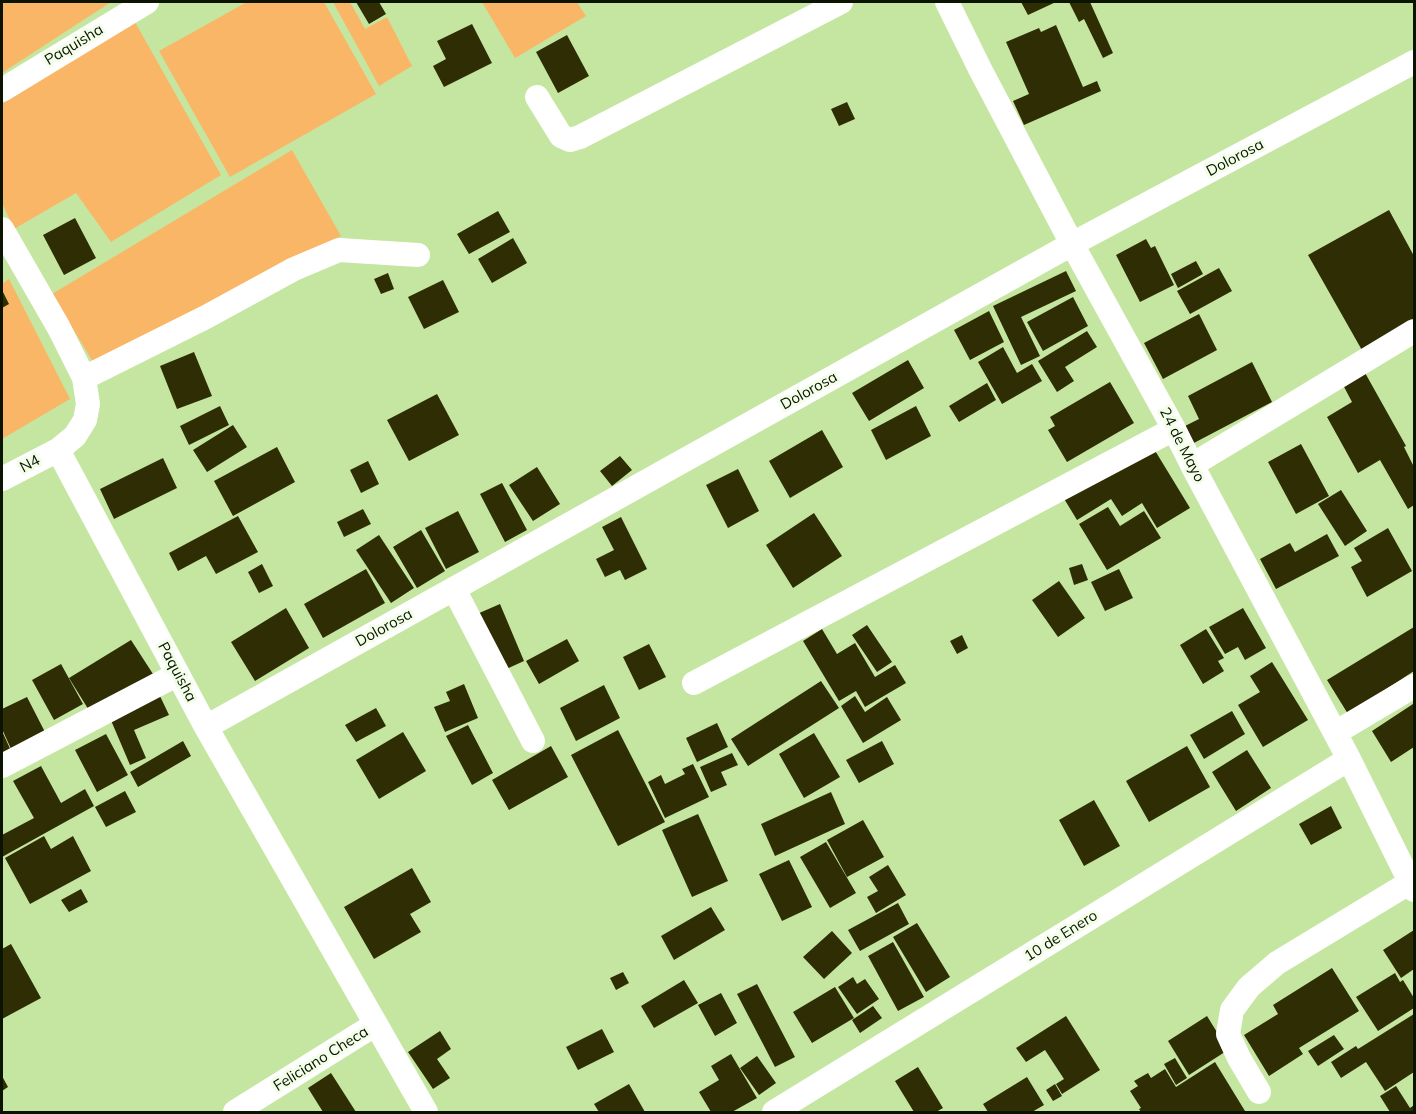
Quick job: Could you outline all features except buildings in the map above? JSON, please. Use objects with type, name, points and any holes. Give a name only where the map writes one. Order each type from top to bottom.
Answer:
[{"type":"street","name":"Paquisha","points":[[2,90],[147,2]]},
{"type":"street","points":[[537,97],[561,136],[570,140],[580,137],[841,2]]},
{"type":"street","name":"24 de Mayo","points":[[947,2],[1072,244],[1174,429],[1413,884]]},
{"type":"street","name":"Dolorosa","points":[[206,727],[1072,244],[1414,62]]},
{"type":"street","points":[[2,229],[59,328],[84,378],[88,404],[85,420],[75,436],[58,450]]},
{"type":"street","points":[[84,378],[206,317],[294,269],[339,250],[418,255]]},
{"type":"street","points":[[1192,465],[1414,331]]},
{"type":"street","points":[[694,683],[1174,429]]},
{"type":"street","name":"Paquisha","points":[[58,450],[206,727],[426,1113]]},
{"type":"street","name":"N4","points":[[2,479],[58,450]]},
{"type":"street","points":[[454,589],[533,741]]},
{"type":"street","points":[[2,766],[178,674]]},
{"type":"street","points":[[1335,733],[1414,686]]},
{"type":"street","name":"10 de Enero","points":[[774,1113],[1349,759]]},
{"type":"street","points":[[1259,1092],[1228,1034],[1232,1010],[1249,987],[1277,963],[1413,884]]},
{"type":"street","name":"Feliciano Checa","points":[[235,1113],[376,1024]]},
{"type":"shaded area","points":[[2,2],[111,2],[2,73]]},
{"type":"shaded area","points":[[247,2],[324,2],[376,94],[230,177],[159,51]]},
{"type":"shaded area","points":[[333,2],[350,2],[365,29],[387,17],[412,66],[379,86]]},
{"type":"shaded area","points":[[482,2],[577,2],[586,16],[515,58]]},
{"type":"shaded area","points":[[135,22],[221,175],[111,242],[76,193],[14,229],[2,203],[2,104]]},
{"type":"shaded area","points":[[292,150],[341,236],[93,362],[52,294]]},
{"type":"shaded area","points":[[9,279],[70,399],[2,439],[2,284]]}]
